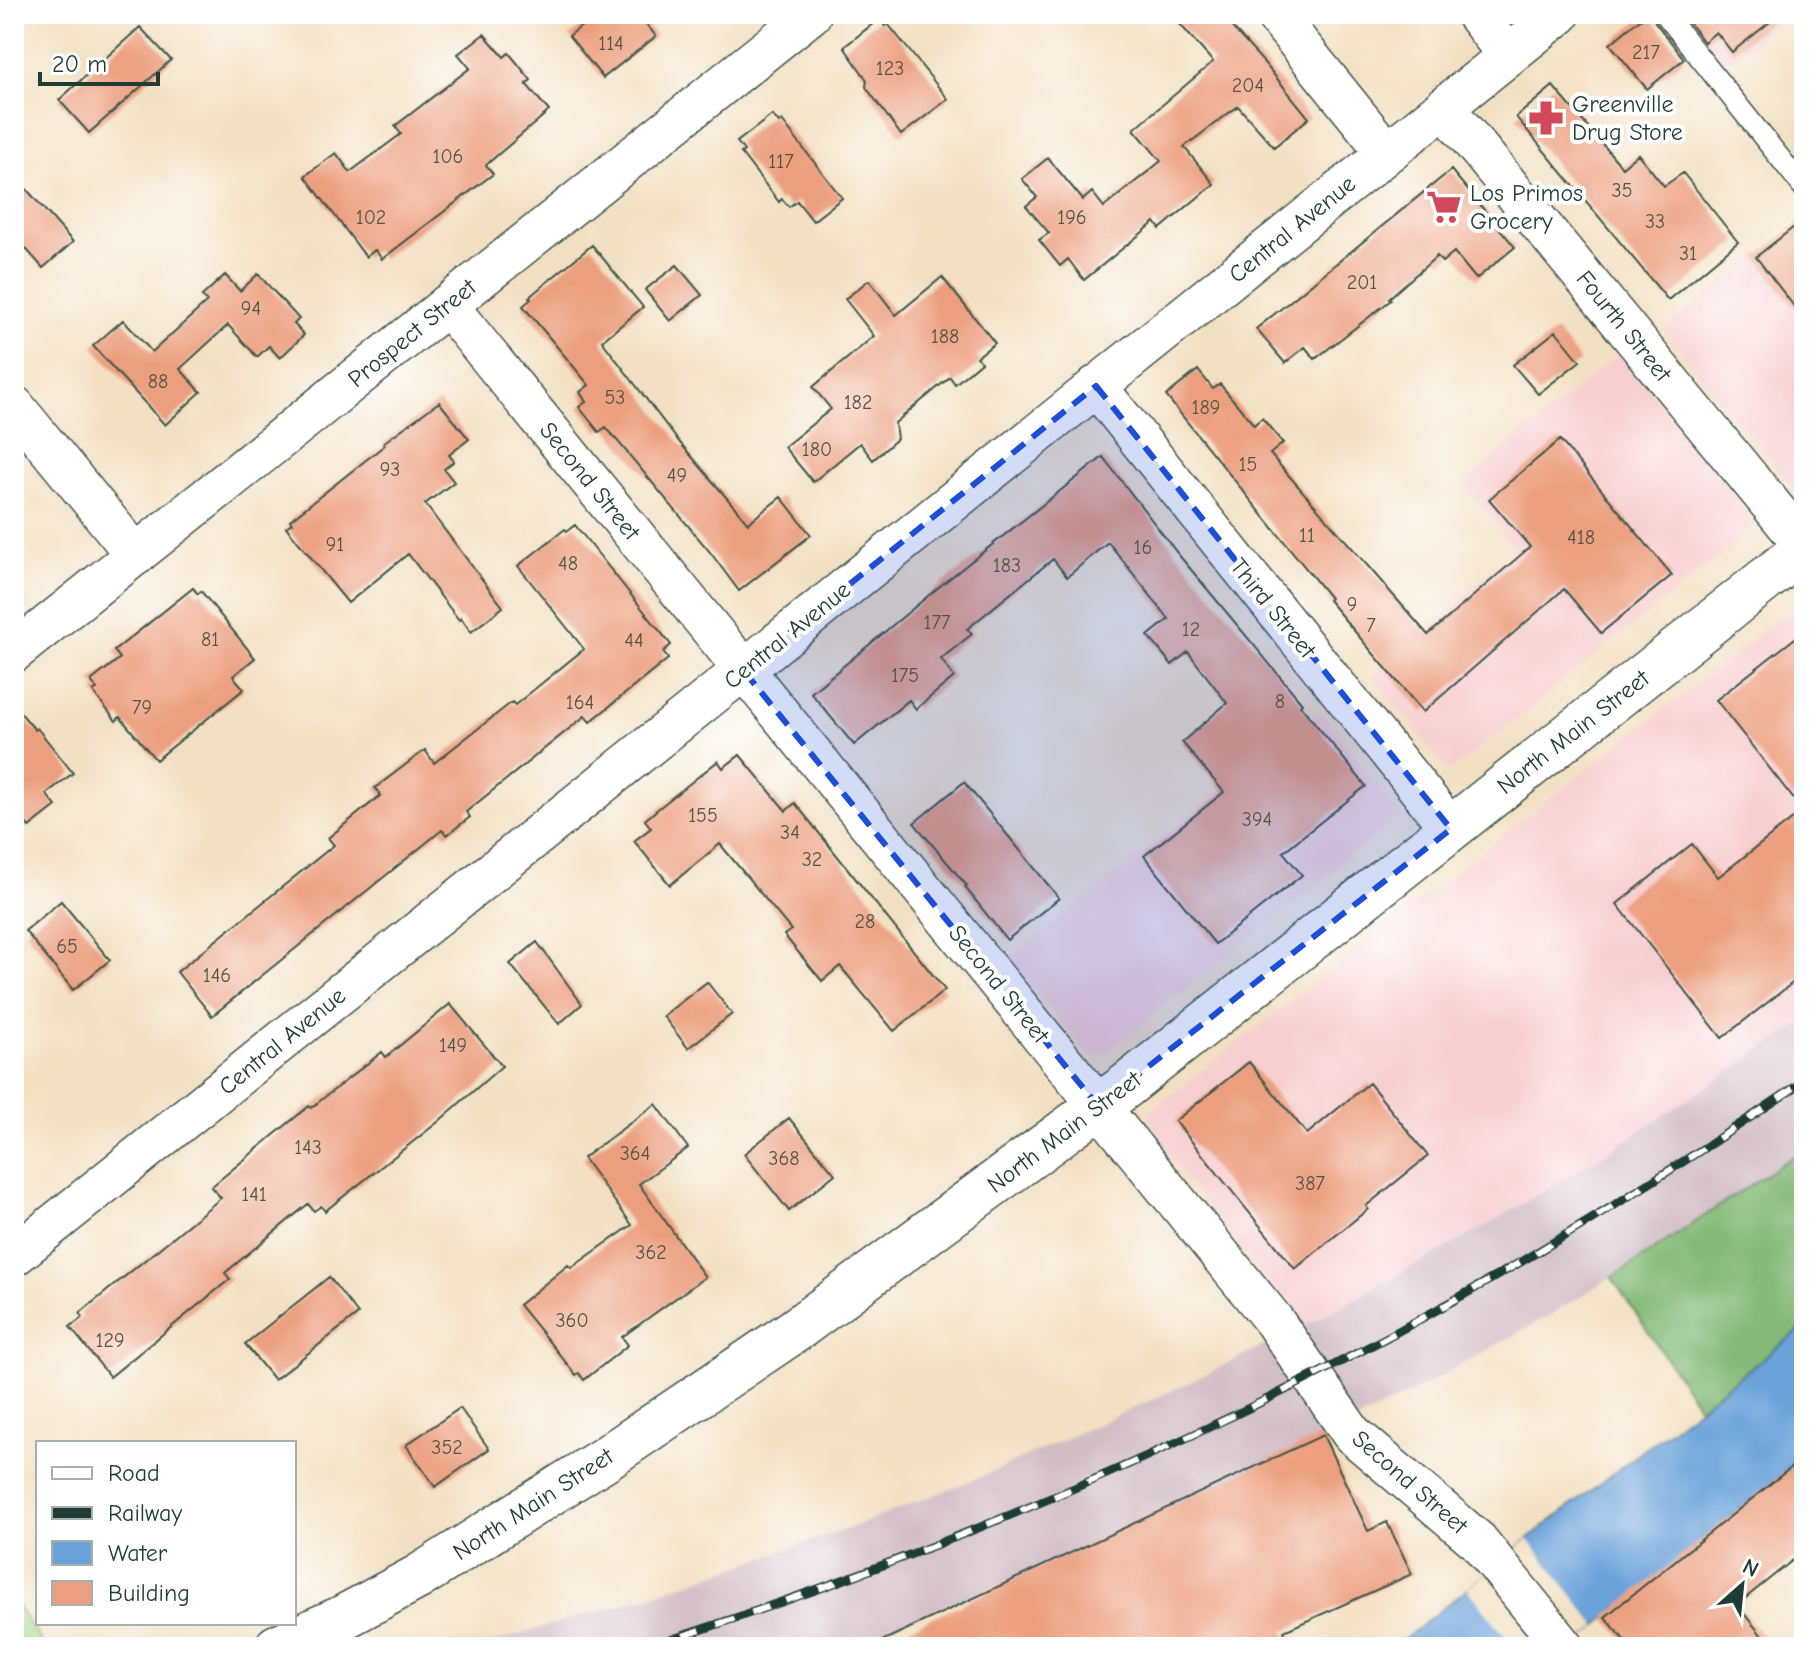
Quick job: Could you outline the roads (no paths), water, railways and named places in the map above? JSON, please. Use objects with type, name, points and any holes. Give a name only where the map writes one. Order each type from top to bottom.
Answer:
[{"type":"main road","name":"North Main Street","points":[[277,1647],[342,1618],[418,1577],[606,1458],[794,1331],[1098,1106],[1804,547]]},
{"type":"street","name":"Prospect Street","points":[[14,652],[811,14]]},
{"type":"street","points":[[1275,14],[1387,153]]},
{"type":"street","points":[[1476,14],[1508,56]]},
{"type":"street","name":"Central Avenue","points":[[14,1256],[1560,14]]},
{"type":"street","name":"Fourth Street","points":[[1444,107],[1804,547]]},
{"type":"street","name":"Second Street","points":[[447,305],[1274,1321],[1352,1434],[1464,1527],[1564,1647]]},
{"type":"street","name":"Third Street","points":[[1096,386],[1451,829]]},
{"type":"street","points":[[14,406],[136,555]]},
{"type":"lane","points":[[1665,14],[1804,188]]},
{"type":"water","points":[[1804,1327],[1804,1457],[1571,1647],[1395,1647],[1528,1539]]},
{"type":"railway","points":[[649,1647],[803,1595],[954,1538],[1104,1475],[1251,1407],[1394,1333],[1534,1254],[1603,1213],[1804,1081]]},
{"type":"place","name":"Greenville Drug Store","points":[[1546,118]]},
{"type":"place","name":"Los Primos Grocery","points":[[1444,207]]}]
